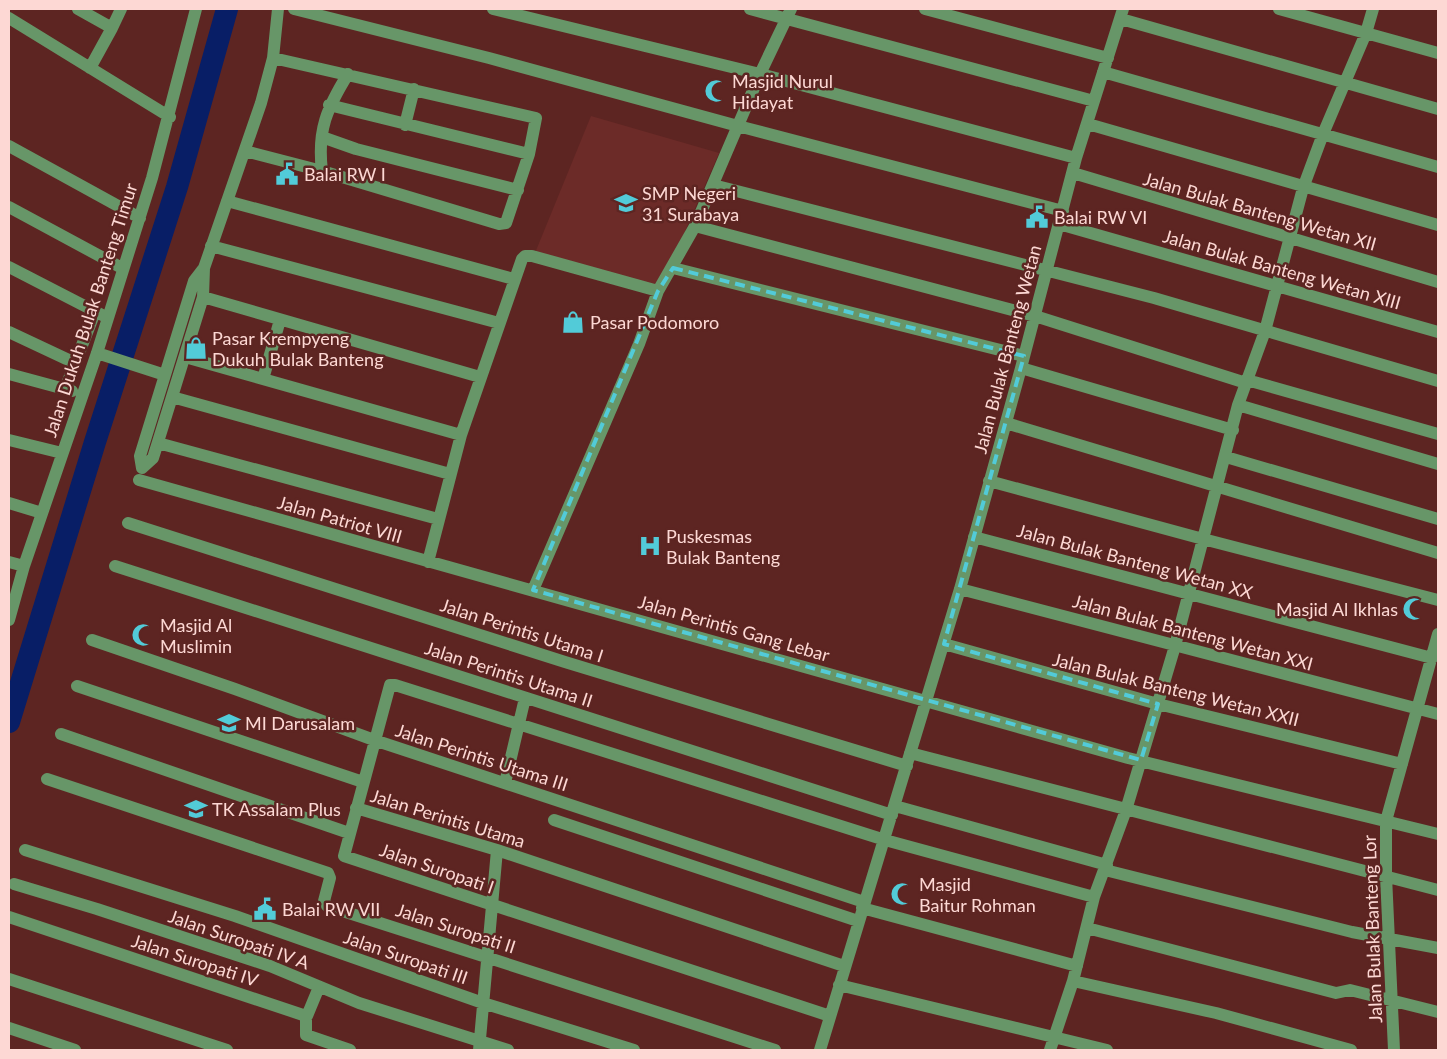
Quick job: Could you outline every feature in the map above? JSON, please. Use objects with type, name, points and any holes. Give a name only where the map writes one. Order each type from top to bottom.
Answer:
[{"type":"street","points":[[78,9],[112,28]]},
{"type":"street","points":[[90,68],[121,9]]},
{"type":"street","name":"Jalan Dukuh Bulak Banteng Timur","points":[[9,620],[24,566],[82,394],[102,354],[108,318],[170,117],[196,9]]},
{"type":"street","points":[[204,268],[194,281],[161,373],[140,456],[142,468],[153,458],[186,358],[203,298],[204,268],[245,151],[272,58],[278,9]]},
{"type":"street","points":[[294,9],[489,58],[738,126],[1063,210]]},
{"type":"street","points":[[493,9],[760,74],[1076,158]]},
{"type":"street","points":[[750,9],[789,14],[1094,101]]},
{"type":"street","points":[[925,9],[1108,58]]},
{"type":"street","points":[[1279,9],[1438,53]]},
{"type":"street","points":[[1050,1050],[1073,981],[1094,897],[1126,810],[1136,759],[1158,704],[1218,487],[1238,405],[1265,332],[1292,238],[1303,188],[1323,134],[1366,33],[1372,9]]},
{"type":"street","points":[[533,590],[639,344],[658,291],[695,226],[760,74],[789,14]]},
{"type":"street","points":[[1122,14],[1438,109]]},
{"type":"street","name":"Jalan Bulak Banteng Wetan","points":[[820,1050],[844,966],[885,840],[944,644],[1006,423],[1076,158],[1122,14]]},
{"type":"street","points":[[9,18],[170,117]]},
{"type":"street","points":[[245,151],[322,171],[499,224],[506,223],[518,190],[536,118],[272,58]]},
{"type":"street","points":[[1103,72],[1438,167]]},
{"type":"street","points":[[322,171],[320,151],[329,105],[348,74]]},
{"type":"street","points":[[405,125],[414,89]]},
{"type":"street","points":[[329,105],[528,154]]},
{"type":"street","points":[[1088,124],[1303,188],[1438,225]]},
{"type":"street","points":[[322,137],[356,149],[518,190]]},
{"type":"street","points":[[9,146],[140,218]]},
{"type":"street","name":"Jalan Bulak Banteng Wetan XII","points":[[1073,174],[1438,282]]},
{"type":"street","points":[[713,185],[1046,270],[1438,381]]},
{"type":"street","points":[[227,202],[514,279]]},
{"type":"street","points":[[9,206],[122,268]]},
{"type":"street","name":"Jalan Bulak Banteng Wetan XIII","points":[[1059,224],[1438,332]]},
{"type":"street","points":[[695,226],[1035,316],[1247,382],[1438,434]]},
{"type":"street","points":[[211,246],[499,323]]},
{"type":"street","points":[[428,562],[461,435],[522,259],[525,256],[532,256],[658,291]]},
{"type":"street","points":[[9,267],[108,318]]},
{"type":"street","points":[[672,268],[1022,362],[1233,430]]},
{"type":"street","points":[[203,298],[480,377]]},
{"type":"street","points":[[65,389],[95,312]]},
{"type":"street","points":[[263,379],[280,320]]},
{"type":"street","points":[[9,332],[75,363]]},
{"type":"street","points":[[102,354],[161,373]]},
{"type":"street","points":[[186,358],[461,435]]},
{"type":"street","points":[[9,374],[82,394]]},
{"type":"street","points":[[172,397],[450,474]]},
{"type":"street","points":[[1238,405],[1438,464]]},
{"type":"street","points":[[1006,423],[1438,553]]},
{"type":"street","points":[[9,440],[62,453]]},
{"type":"street","points":[[158,443],[438,519]]},
{"type":"street","points":[[1226,457],[1438,519]]},
{"type":"street","name":"Jalan Patriot VIII","points":[[139,480],[533,590]]},
{"type":"street","points":[[989,480],[1203,539],[1438,600]]},
{"type":"street","points":[[9,503],[42,513]]},
{"type":"street","name":"Jalan Perintis Utama I","points":[[128,523],[566,662],[907,766]]},
{"type":"street","name":"Jalan Bulak Banteng Wetan XX","points":[[974,537],[1432,658]]},
{"type":"street","points":[[9,562],[24,566]]},
{"type":"street","name":"Jalan Perintis Utama II","points":[[115,566],[525,698],[893,810],[1106,867],[1390,939],[1438,948]]},
{"type":"street","name":"Jalan Bulak Banteng Wetan XXI","points":[[960,589],[1438,714]]},
{"type":"street","name":"Jalan Perintis Gang Lebar","points":[[533,590],[1136,759],[1438,834]]},
{"type":"street","name":"Jalan Bulak Banteng Lor","points":[[1394,1050],[1386,876],[1386,822],[1438,634]]},
{"type":"street","name":"Jalan Perintis Utama III","points":[[92,640],[235,689],[374,740],[505,782],[863,905],[1077,966]]},
{"type":"street","name":"Jalan Bulak Banteng Wetan XXII","points":[[944,644],[1158,704],[1402,764]]},
{"type":"street","points":[[363,782],[390,685],[520,724],[885,840],[1094,897]]},
{"type":"street","name":"Jalan Perintis Utama","points":[[77,686],[363,782],[356,808],[497,850],[844,966]]},
{"type":"street","points":[[505,782],[525,698]]},
{"type":"street","points":[[61,734],[349,833],[356,808]]},
{"type":"street","points":[[910,753],[1438,890]]},
{"type":"street","name":"Jalan Suropati II","points":[[46,779],[328,873],[330,878],[324,901],[327,906],[488,956],[775,1050]]},
{"type":"street","points":[[554,820],[858,921]]},
{"type":"street","name":"Jalan Suropati I","points":[[349,833],[344,856],[830,1016]]},
{"type":"street","name":"Jalan Suropati III","points":[[25,850],[235,916],[483,1003],[634,1050]]},
{"type":"street","points":[[479,1046],[494,906],[497,850]]},
{"type":"street","name":"Jalan Suropati IV A","points":[[14,884],[97,909],[270,966],[359,1003],[479,1046],[508,1050]]},
{"type":"street","name":"Jalan Suropati IV","points":[[9,917],[307,1016]]},
{"type":"street","points":[[1086,928],[1336,993],[1350,990],[1438,1012]]},
{"type":"street","points":[[9,979],[227,1050]]},
{"type":"street","points":[[1073,981],[1216,1013],[1351,1050]]},
{"type":"street","points":[[839,985],[1107,1050]]},
{"type":"street","points":[[319,986],[307,1016],[306,1035],[350,1050]]},
{"type":"street","points":[[9,1028],[75,1050]]},
{"type":"highlighted area","points":[[673,268],[1024,356],[944,644],[1158,704],[1141,760],[533,590],[658,291]]},
{"type":"shaded area","name":"SMP Negeri 31 Surabaya","points":[[591,116],[719,153],[660,289],[535,253]]},
{"type":"waterway","points":[[9,722],[95,442],[177,187],[227,9]]},
{"type":"place","name":"Masjid Nurul Hidayat","points":[[716,91]]},
{"type":"place","name":"Balai RW I","points":[[287,174]]},
{"type":"place","name":"SMP Negeri 31 Surabaya","points":[[626,203]]},
{"type":"place","name":"Balai RW VI","points":[[1037,217]]},
{"type":"place","name":"Pasar Podomoro","points":[[573,322]]},
{"type":"place","name":"Pasar Krempyeng Dukuh Bulak Banteng","points":[[196,348]]},
{"type":"place","name":"Puskesmas Bulak Banteng","points":[[650,546]]},
{"type":"place","name":"Masjid Al Ikhlas","points":[[1414,609]]},
{"type":"place","name":"Masjid Al Muslimin","points":[[143,635]]},
{"type":"place","name":"MI Darusalam","points":[[229,723]]},
{"type":"place","name":"TK Assalam Plus","points":[[196,809]]},
{"type":"place","name":"Masjid Baitur Rohman","points":[[902,894]]},
{"type":"place","name":"Balai RW VII","points":[[265,909]]}]
